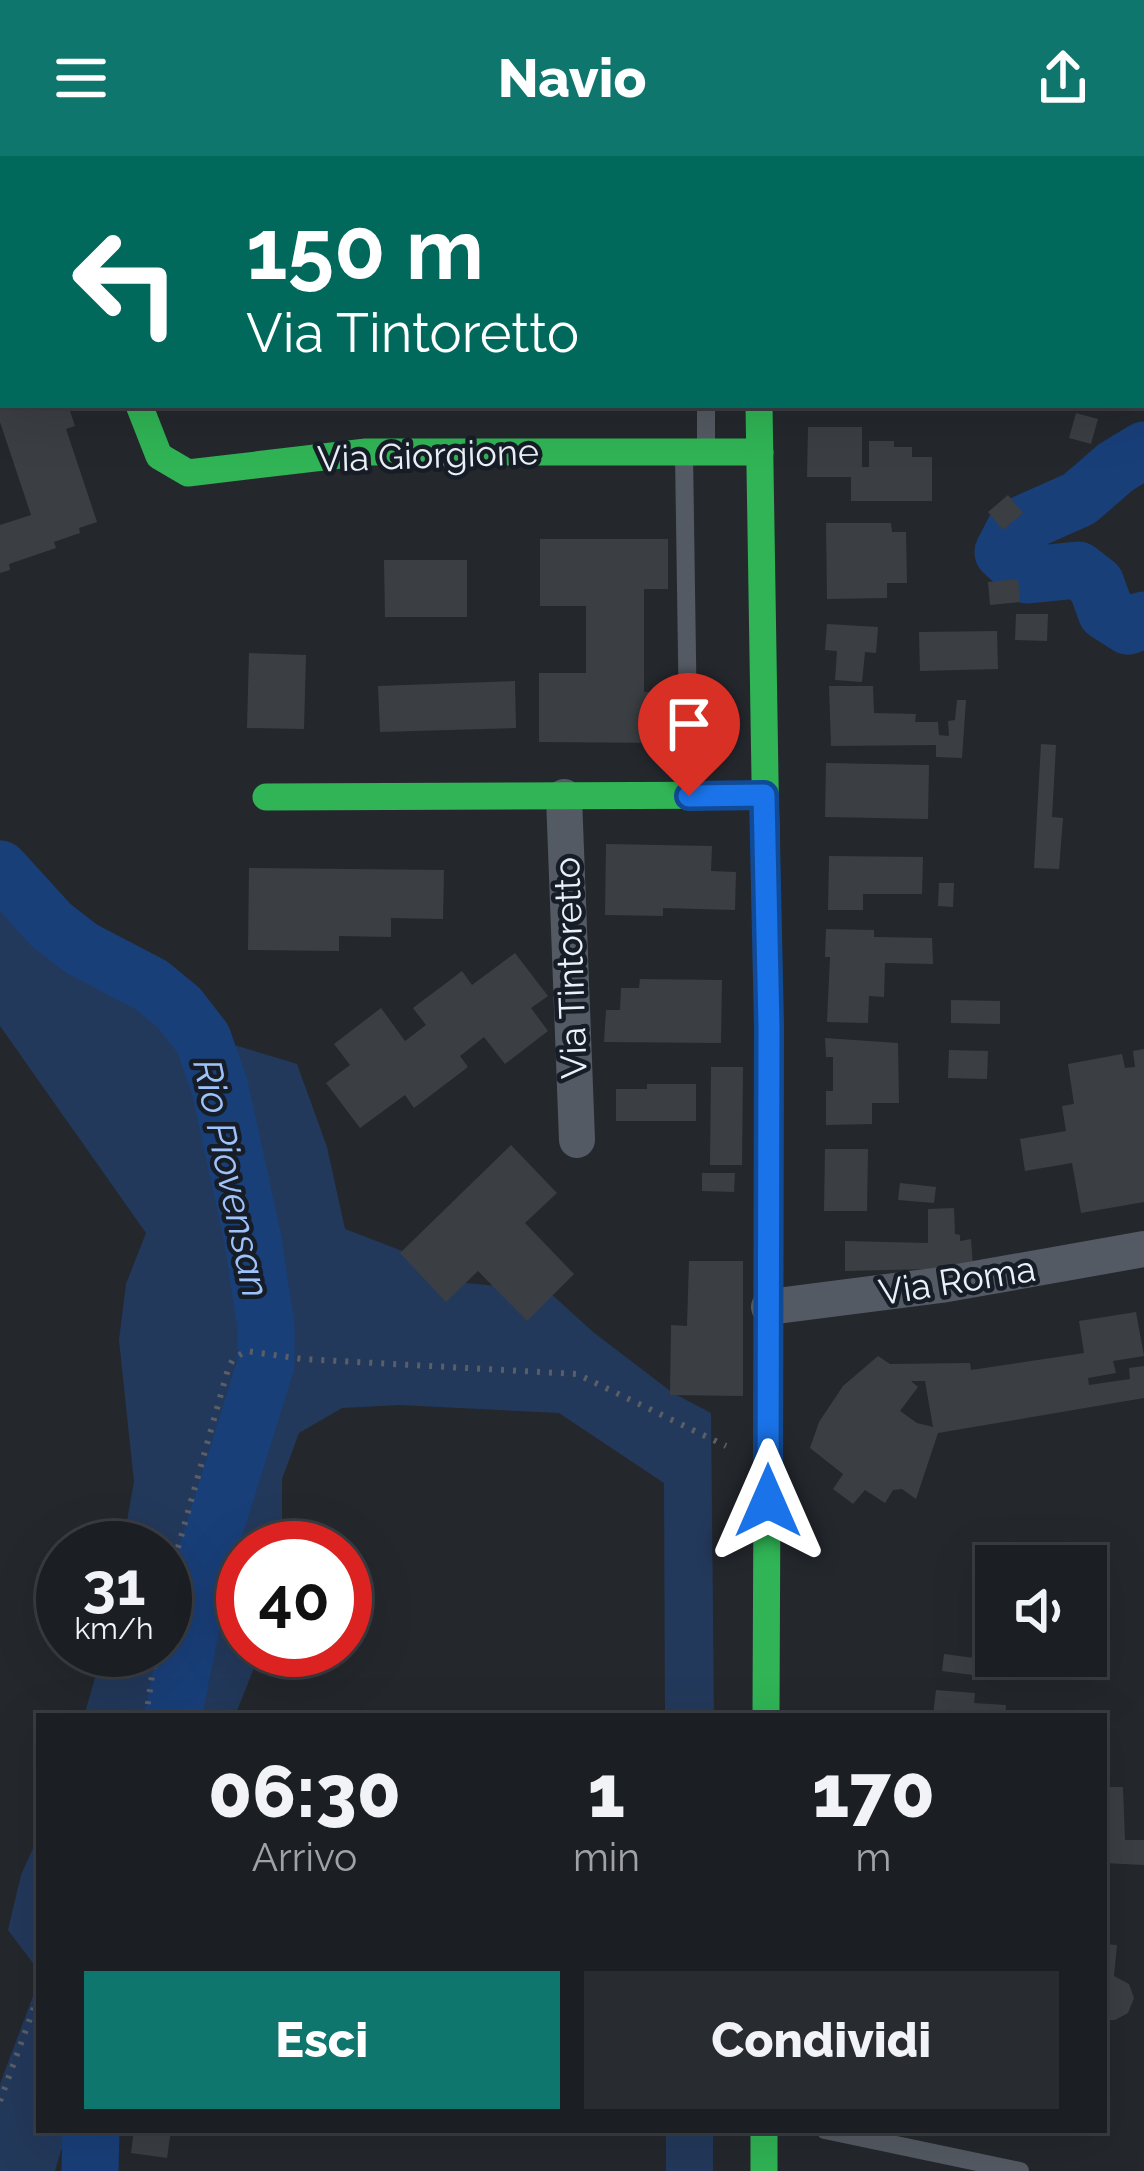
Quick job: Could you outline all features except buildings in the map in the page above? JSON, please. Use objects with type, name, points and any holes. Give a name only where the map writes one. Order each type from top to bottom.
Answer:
[{"type":"street","name":"Via Giorgione","points":[[140,408],[158,456],[169,469],[188,473],[367,452],[760,452]]},
{"type":"street","points":[[759,408],[769,1306],[766,1713]]},
{"type":"street","points":[[266,796],[764,795]]},
{"type":"street","name":"Via Tintoretto","points":[[564,796],[577,1140]]},
{"type":"street","name":"Via Roma","points":[[769,1306],[940,1285],[1144,1249]]},
{"type":"street","points":[[764,2133],[764,2171]]},
{"type":"lane","points":[[689,796],[695,451],[705,408]]},
{"type":"lane","points":[[838,2133],[1020,2171]]},
{"type":"path","points":[[185,1521],[228,1369],[246,1351],[302,1359],[577,1374],[717,1443],[768,1458]]},
{"type":"path","points":[[146,1713],[152,1677]]},
{"type":"path","points":[[0,2101],[36,2002]]},
{"type":"shaded area","points":[[0,840],[74,914],[163,968],[202,998],[231,1044],[297,1064],[327,1147],[345,1229],[405,1252],[465,1283],[548,1291],[673,1393],[711,1413],[714,1713],[665,1713],[664,1483],[559,1413],[399,1405],[342,1408],[299,1433],[282,1479],[282,1521],[216,1521],[216,1677],[250,1677],[236,1713],[85,1713],[95,1677],[192,1677],[192,1521],[127,1521],[134,1482],[119,1340],[126,1284],[146,1233],[0,1026]]},
{"type":"shaded area","points":[[36,1842],[36,1967],[8,1930],[21,1875]]},
{"type":"shaded area","points":[[36,1988],[36,2133],[101,2133],[61,2150],[55,2171],[0,2171],[0,2084]]},
{"type":"shaded area","points":[[666,2133],[713,2133],[713,2171],[666,2171]]},
{"type":"waterway","points":[[1144,450],[1079,499],[1016,527],[1003,552],[1028,575],[1078,570],[1096,584],[1106,612],[1128,626],[1144,620]]},
{"type":"waterway","name":"Rio Piovensan","points":[[0,869],[51,925],[82,949],[151,985],[179,1008],[203,1039],[220,1088],[253,1240],[266,1327],[266,1364],[203,1566],[174,1713]]},
{"type":"waterway","name":"Rio Piovensan","points":[[90,2171],[91,2133]]},
{"type":"traffic: fast","points":[[140,408],[159,456],[188,473],[366,452],[760,452]]},
{"type":"traffic: fast","points":[[759,408],[769,1027],[766,1713]]},
{"type":"traffic: fast","points":[[266,797],[764,795]]},
{"type":"traffic: fast","points":[[764,2133],[764,2171]]},
{"type":"route","points":[[689,796],[764,795],[769,1027],[768,1501]]}]
